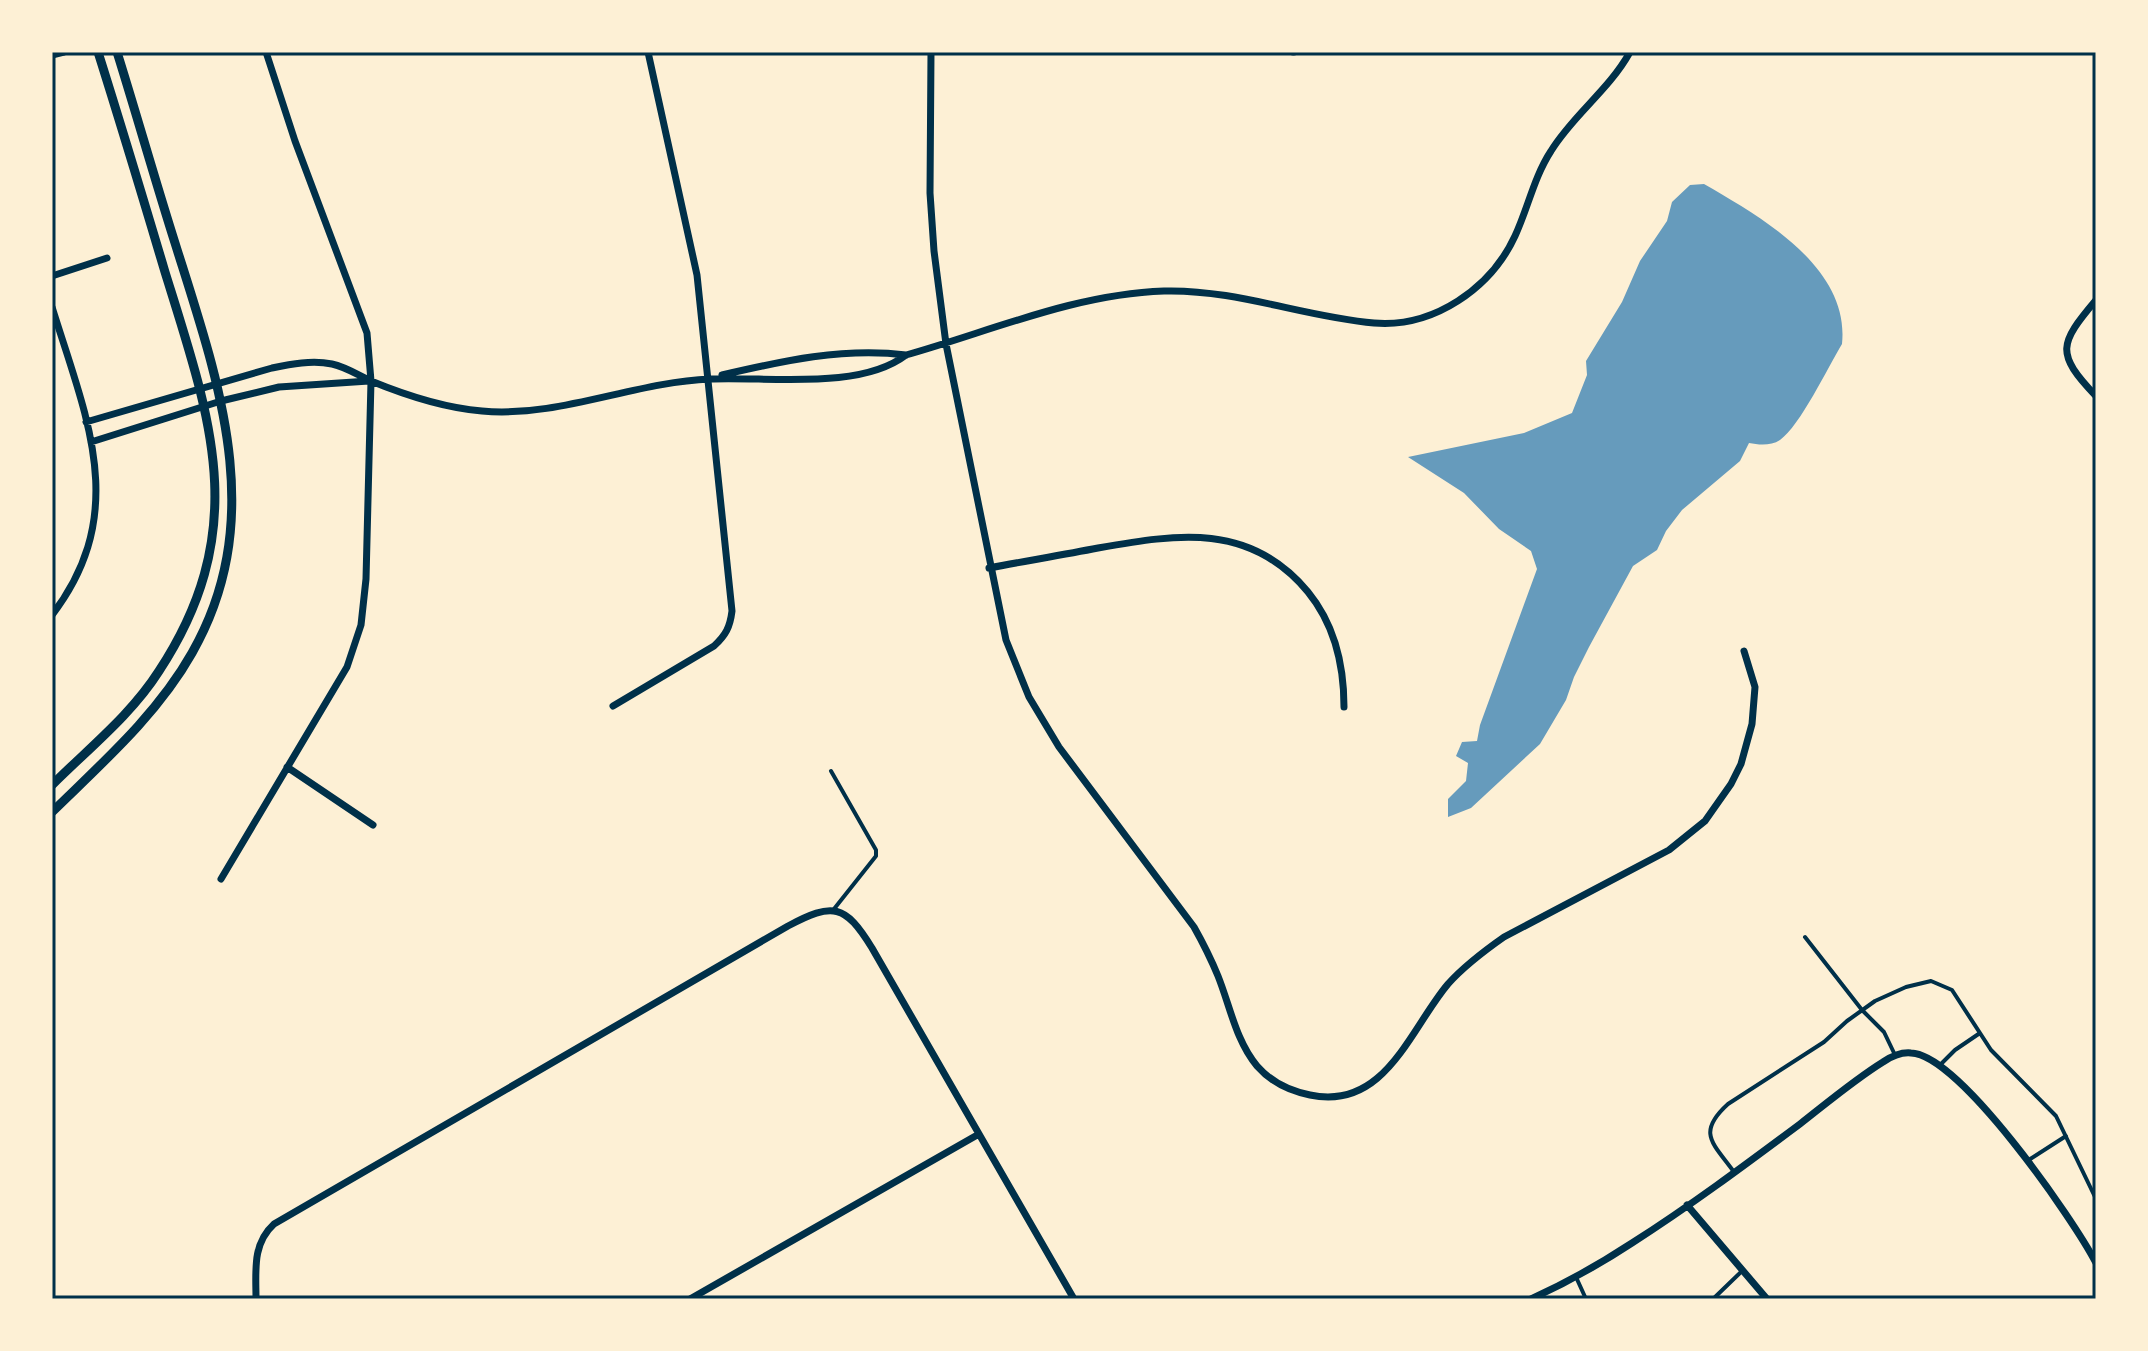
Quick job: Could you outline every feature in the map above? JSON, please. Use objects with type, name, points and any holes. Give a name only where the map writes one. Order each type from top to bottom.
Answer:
[{"type":"street","points":[[52,55],[64,52]]},
{"type":"street","points":[[52,785],[138,699],[158,673],[190,615],[205,571],[215,526],[215,464],[200,389],[98,52]]},
{"type":"street","points":[[52,812],[119,745],[176,679],[206,627],[225,571],[232,513],[231,453],[217,384],[117,52]]},
{"type":"street","points":[[221,879],[337,687],[361,625],[366,579],[371,381],[369,346],[362,316],[304,166],[266,52]]},
{"type":"street","points":[[613,706],[714,646],[725,636],[730,624],[728,572],[695,263],[648,52]]},
{"type":"street","points":[[931,52],[930,193],[946,344],[1006,640],[1016,669],[1043,723],[1194,927],[1207,951],[1245,1047],[1257,1066],[1274,1082],[1295,1092],[1317,1097],[1338,1096],[1359,1090],[1376,1080],[1392,1065],[1447,987],[1483,952],[1504,937],[1669,850],[1705,821],[1741,764],[1752,724],[1755,687],[1744,651]]},
{"type":"street","points":[[708,379],[786,381],[879,370],[906,355],[1064,307],[1142,292],[1218,294],[1379,323],[1422,318],[1462,298],[1495,270],[1516,234],[1549,153],[1613,78],[1630,52]]},
{"type":"street","points":[[52,276],[107,258]]},
{"type":"street","points":[[2096,300],[2071,332],[2066,347],[2071,369],[2096,396]]},
{"type":"street","points":[[52,307],[91,442],[97,497],[91,541],[73,584],[52,615]]},
{"type":"street","points":[[86,422],[272,368],[303,363],[334,364],[371,381],[437,403],[502,413],[547,409],[609,394],[708,379],[782,360],[882,352],[906,355]]},
{"type":"street","points":[[825,356],[827,377]]},
{"type":"street","points":[[91,442],[221,401],[300,384],[371,381]]},
{"type":"street","points":[[989,568],[1164,537],[1210,537],[1250,548],[1292,575],[1322,611],[1341,660],[1344,707]]},
{"type":"street","points":[[287,767],[373,825]]},
{"type":"street","points":[[256,1299],[258,1247],[274,1224],[788,926],[812,914],[834,909],[852,920],[862,932],[1074,1299]]},
{"type":"street","points":[[1531,1299],[1576,1277],[1634,1242],[1883,1061],[1895,1055],[1915,1053],[1940,1065],[1972,1096],[2027,1161],[2074,1225],[2096,1263]]},
{"type":"street","points":[[690,1299],[979,1134]]},
{"type":"street","points":[[1687,1205],[1767,1299]]},
{"type":"lane","points":[[831,771],[876,850],[876,856],[834,909]]},
{"type":"lane","points":[[1805,937],[1862,1010],[1884,1032],[1895,1055]]},
{"type":"lane","points":[[1734,1172],[1711,1141],[1708,1129],[1714,1116],[1824,1042],[1875,1001],[1906,987],[1931,981],[1952,990],[1991,1050],[2056,1116],[2096,1199]]},
{"type":"lane","points":[[1940,1065],[1980,1033]]},
{"type":"lane","points":[[2027,1161],[2066,1136]]},
{"type":"lane","points":[[2089,1187],[2096,1184]]},
{"type":"lane","points":[[1713,1299],[1743,1270]]},
{"type":"lane","points":[[1576,1277],[1586,1299]]},
{"type":"water","points":[[1704,184],[1775,229],[1817,268],[1832,291],[1841,316],[1842,344],[1805,410],[1788,433],[1773,443],[1749,443],[1740,461],[1682,510],[1666,531],[1657,550],[1633,566],[1574,677],[1566,700],[1540,744],[1471,808],[1448,817],[1448,799],[1466,781],[1468,763],[1456,756],[1462,742],[1477,741],[1480,725],[1537,569],[1531,551],[1499,529],[1464,493],[1408,457],[1524,433],[1572,413],[1587,375],[1586,361],[1622,302],[1640,261],[1667,221],[1672,202],[1690,185]]}]
